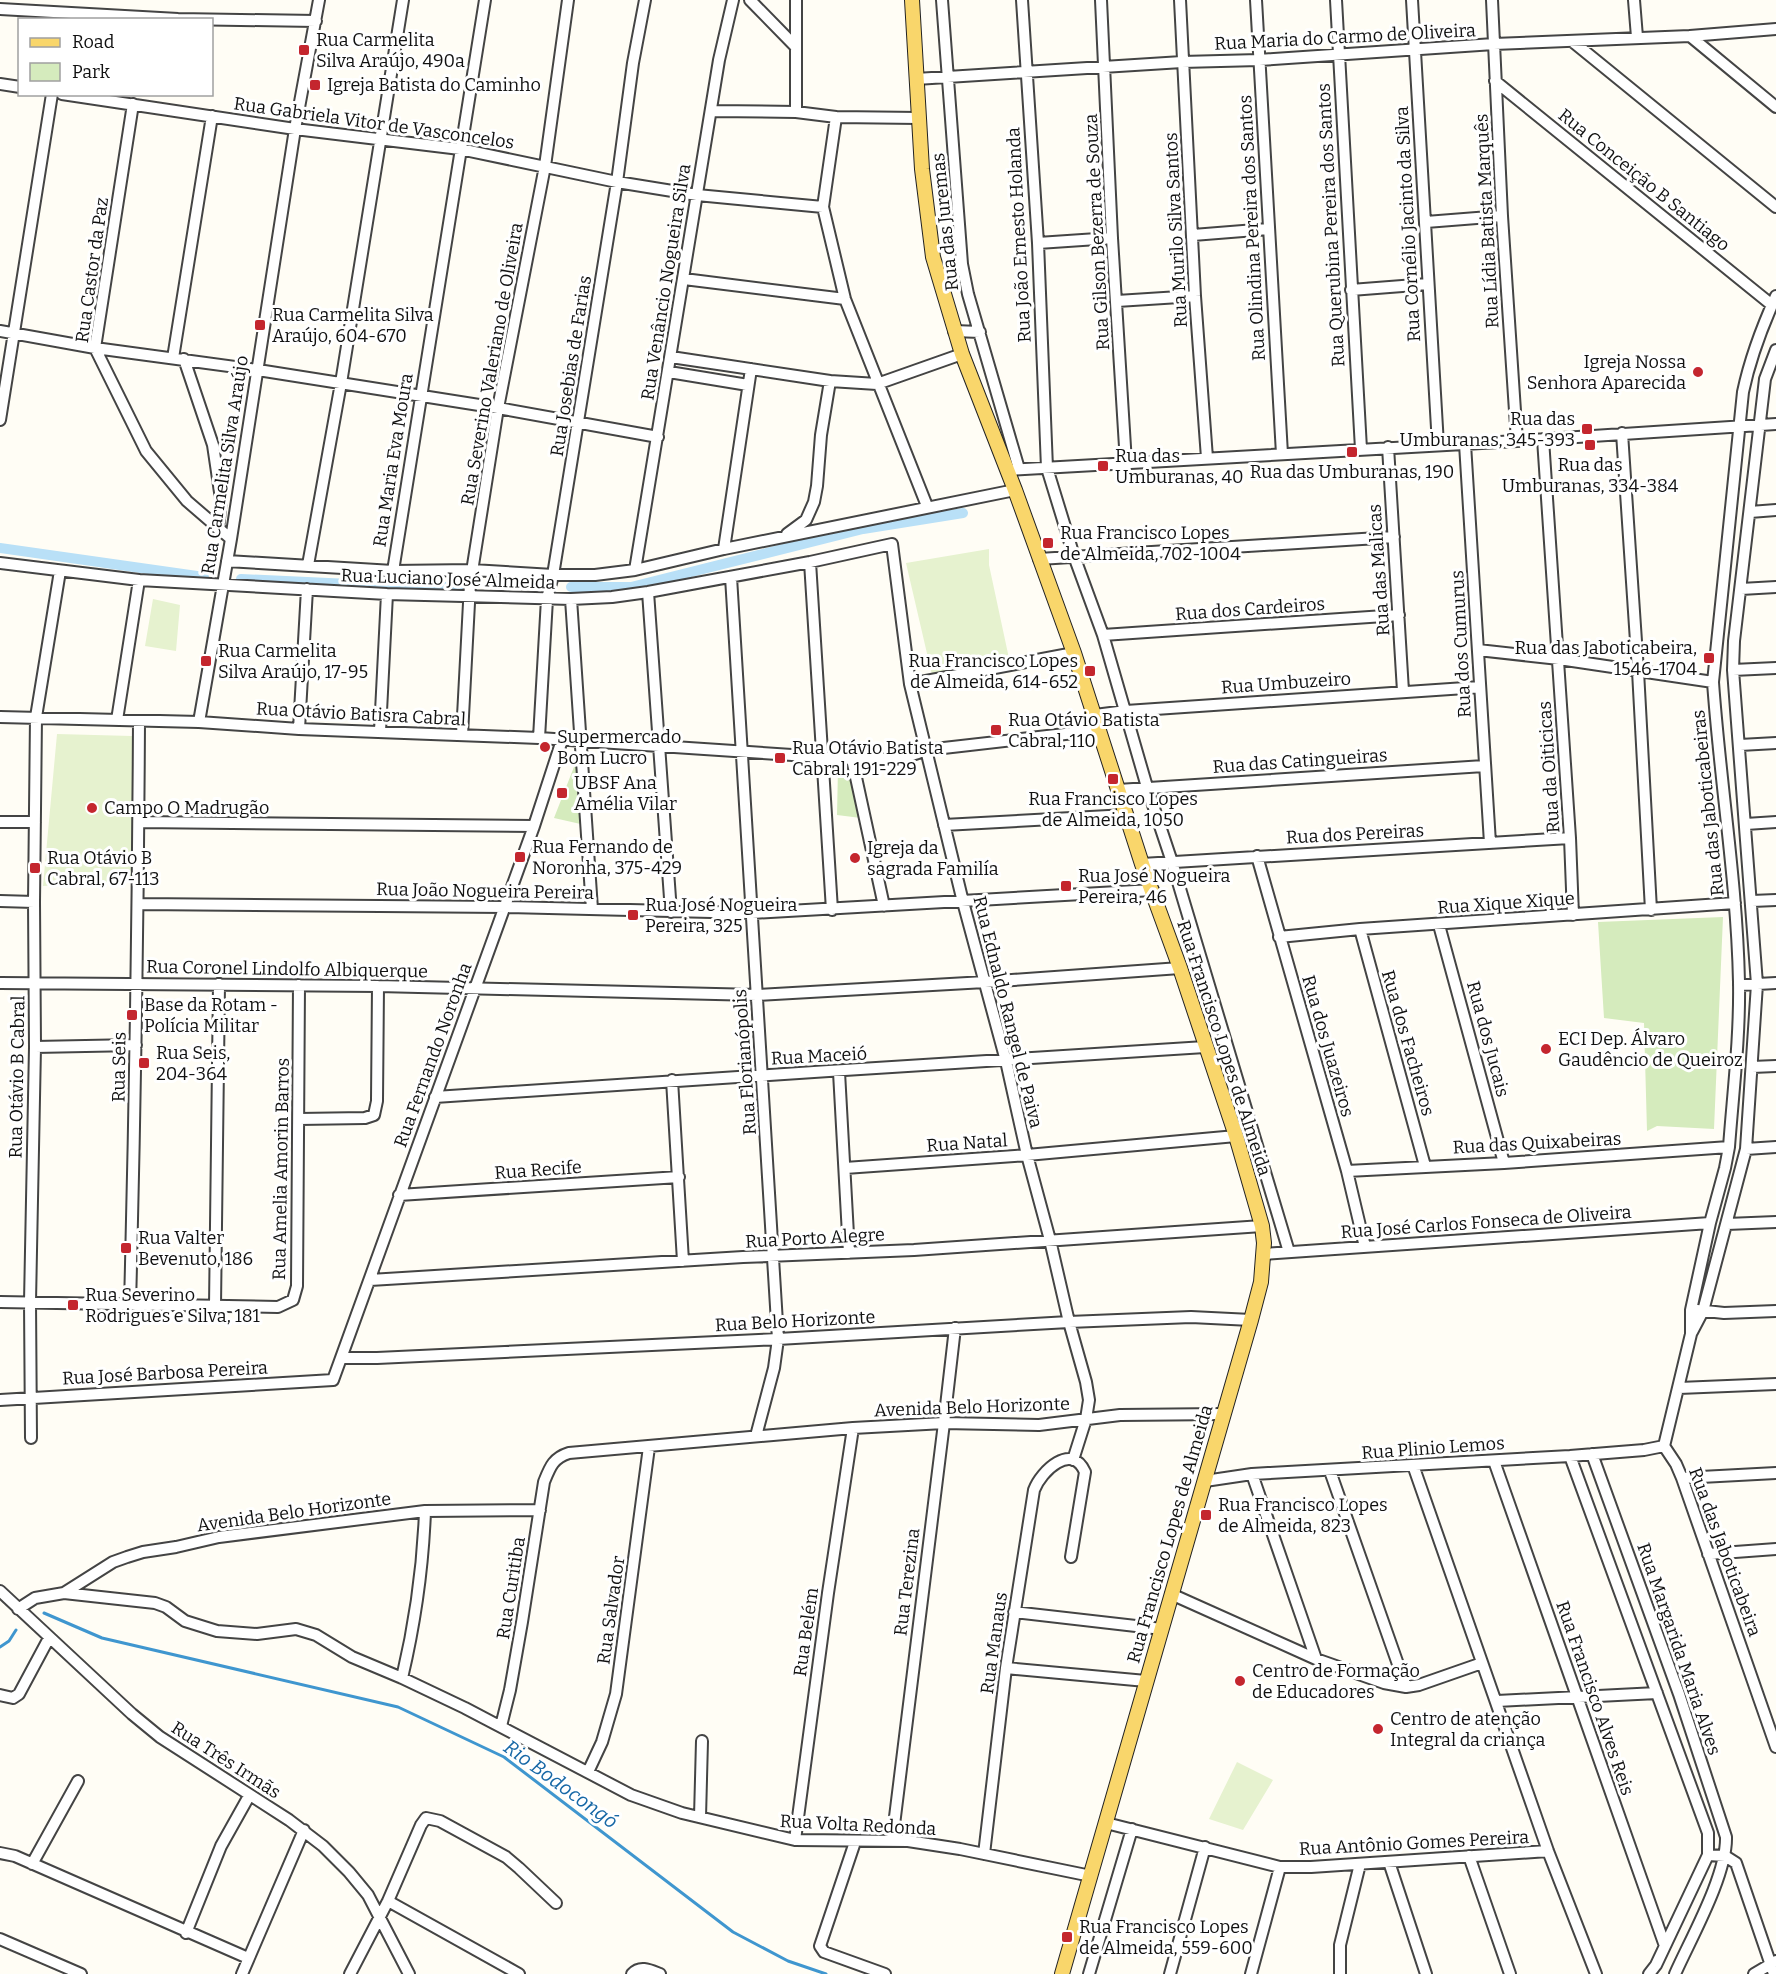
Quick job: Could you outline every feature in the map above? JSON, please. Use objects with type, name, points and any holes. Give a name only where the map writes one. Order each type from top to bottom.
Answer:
[{"type":"main road","name":"Rua Francisco Lopes de Almeida","points":[[912,0],[925,207],[933,257],[954,331],[1013,469],[1014,490],[1095,715],[1142,864],[1180,968],[1236,1136],[1262,1226],[1264,1254],[1261,1282],[1251,1320],[1062,1974]]},
{"type":"street","points":[[66,16],[69,0]]},
{"type":"street","name":"Rua Carmelita Silva Araújo","points":[[199,722],[231,539],[295,129],[319,0]]},
{"type":"street","points":[[308,565],[341,383],[402,0]]},
{"type":"street","name":"Rua Maria Eva Moura","points":[[393,571],[484,0]]},
{"type":"street","name":"Rua Severino Valeriano de Oliveira","points":[[462,735],[472,570],[498,408],[545,166],[568,0]]},
{"type":"street","name":"Rua Josebias de Farias","points":[[539,738],[547,599],[578,423],[617,182],[633,63],[645,0]]},
{"type":"street","points":[[750,0],[795,46]]},
{"type":"street","points":[[796,0],[796,112]]},
{"type":"street","name":"Rua das Juremas","points":[[942,0],[962,264],[1013,469]]},
{"type":"street","name":"Rua João Ernesto Holanda","points":[[1022,0],[1038,243],[1047,468]]},
{"type":"street","name":"Rua Gilson Bezerra de Souza","points":[[1101,0],[1112,238],[1126,463]]},
{"type":"street","name":"Rua Murilo Silva Santos","points":[[1180,0],[1195,296],[1207,458]]},
{"type":"street","name":"Rua Olindina Pereira dos Santos","points":[[1256,0],[1282,454]]},
{"type":"street","name":"Rua Querubina Pereira dos Santos","points":[[1336,0],[1361,449]]},
{"type":"street","name":"Rua Cornélio Jacinto da Silva","points":[[1412,0],[1438,445]]},
{"type":"street","name":"Rua Lídia Batista Marquês","points":[[1492,0],[1502,216],[1517,441]]},
{"type":"street","points":[[1634,0],[1637,37]]},
{"type":"street","name":"Rua Venâncio Nogueira Silva","points":[[635,570],[719,60],[734,1]]},
{"type":"street","points":[[0,9],[66,16],[141,18]]},
{"type":"street","points":[[213,20],[316,21]]},
{"type":"street","name":"Rua Maria do Carmo de Oliveira","points":[[916,79],[1182,62],[1415,51],[1494,44],[1690,36],[1776,29]]},
{"type":"street","points":[[1690,36],[1776,107]]},
{"type":"street","points":[[1572,41],[1776,207]]},
{"type":"street","name":"Rua Conceição B Santiago","points":[[1496,81],[1774,300]]},
{"type":"street","points":[[0,84],[18,87]]},
{"type":"street","points":[[0,420],[52,96]]},
{"type":"street","name":"Rua Gabriela Vitor de Vasconcelos","points":[[76,96],[295,129],[460,149],[617,182],[697,195],[823,207]]},
{"type":"street","name":"Rua Castor da Paz","points":[[133,104],[94,348],[146,451],[187,501],[231,539]]},
{"type":"street","points":[[711,111],[796,112],[836,117],[919,118]]},
{"type":"street","points":[[212,116],[178,359],[213,445],[221,499],[218,529]]},
{"type":"street","points":[[836,117],[823,207],[845,299],[927,506]]},
{"type":"street","points":[[1426,222],[1502,216]]},
{"type":"street","points":[[1193,235],[1268,229]]},
{"type":"street","points":[[1038,243],[1112,238]]},
{"type":"street","points":[[684,279],[845,299]]},
{"type":"street","points":[[1351,290],[1428,284]]},
{"type":"street","points":[[1117,301],[1195,296]]},
{"type":"street","name":"Rua das Jaboticabeiras","points":[[1691,1310],[1729,1147],[1739,985],[1735,903],[1713,682],[1738,427],[1749,367],[1774,300]]},
{"type":"street","points":[[0,331],[94,348],[258,370],[498,408],[658,437]]},
{"type":"street","points":[[954,331],[980,332]]},
{"type":"street","name":"Rua das Jaboticabeiras","points":[[1703,1311],[1746,1149],[1757,984],[1734,670],[1734,641],[1765,379],[1776,350]]},
{"type":"street","points":[[671,357],[830,381],[877,384],[962,354]]},
{"type":"street","points":[[724,549],[751,369]]},
{"type":"street","points":[[669,372],[748,385]]},
{"type":"street","points":[[781,538],[806,520],[814,502],[821,435],[830,381]]},
{"type":"street","points":[[1013,469],[1776,424]]},
{"type":"street","points":[[1622,434],[1652,910]]},
{"type":"street","name":"Rua da Oiticicas","points":[[1543,439],[1559,659],[1573,915]]},
{"type":"street","name":"Rua dos Cumurus","points":[[1465,444],[1490,843]]},
{"type":"street","name":"Rua das Malicas","points":[[1388,447],[1403,691]]},
{"type":"street","points":[[1047,468],[1074,556],[1103,635],[1289,1252]]},
{"type":"street","name":"Rua Luciano José Almeida","points":[[227,561],[393,571],[472,570],[595,575],[635,570],[927,506],[1014,490]]},
{"type":"street","points":[[1750,512],[1776,510]]},
{"type":"street","points":[[1039,559],[1394,537]]},
{"type":"street","name":"Rua Luciano José Almeida","points":[[0,563],[139,580],[222,586],[387,594],[571,599],[648,592],[810,562],[892,544]]},
{"type":"street","name":"Rua Ednaldo Rangel de Paiva","points":[[892,544],[909,684],[1050,1240]]},
{"type":"street","points":[[810,562],[832,910]]},
{"type":"street","points":[[36,717],[60,571]]},
{"type":"street","name":"Rua Florianópolis","points":[[731,577],[778,1339],[774,1368],[756,1436]]},
{"type":"street","points":[[117,720],[139,580]]},
{"type":"street","points":[[1741,589],[1776,587]]},
{"type":"street","points":[[299,729],[307,589]]},
{"type":"street","points":[[648,592],[671,912]]},
{"type":"street","points":[[380,731],[387,594]]},
{"type":"street","points":[[571,599],[592,909]]},
{"type":"street","name":"Rua dos Cardeiros","points":[[1103,635],[1399,615]]},
{"type":"street","points":[[1478,650],[1559,659],[1713,682]]},
{"type":"street","points":[[909,684],[1074,653]]},
{"type":"street","points":[[1734,670],[1776,668]]},
{"type":"street","name":"Rua Umbuzeiro","points":[[1095,715],[1480,687]]},
{"type":"street","name":"Rua Otávio Batisra Cabral","points":[[0,717],[199,722],[299,729],[539,738],[852,759],[901,759],[926,750],[1100,730]]},
{"type":"street","name":"Rua Otávio B Cabral","points":[[31,1438],[30,1302],[35,1047],[36,717]]},
{"type":"street","name":"Rua Seis","points":[[130,1305],[136,1045],[139,721]]},
{"type":"street","name":"Rua Fernando Noronha","points":[[333,1380],[505,907],[562,740]]},
{"type":"street","points":[[1740,745],[1776,743]]},
{"type":"street","points":[[852,759],[884,906]]},
{"type":"street","name":"Rua das Catingueiras","points":[[1118,790],[1484,766]]},
{"type":"street","points":[[944,825],[1127,815]]},
{"type":"street","points":[[0,822],[35,822]]},
{"type":"street","points":[[139,822],[534,825]]},
{"type":"street","points":[[1746,824],[1776,822]]},
{"type":"street","name":"Rua dos Pereiras","points":[[1142,864],[1570,838]]},
{"type":"street","name":"Rua dos Juazeiros","points":[[1257,856],[1347,1171],[1365,1247]]},
{"type":"street","name":"Rua João Nogueira Pereira","points":[[138,904],[505,907],[752,913],[1153,890]]},
{"type":"street","points":[[1752,901],[1776,900]]},
{"type":"street","points":[[0,901],[34,902]]},
{"type":"street","name":"Rua Xique Xique","points":[[1279,937],[1360,929],[1735,903]]},
{"type":"street","name":"Rua dos Jucais","points":[[1439,925],[1504,1163]]},
{"type":"street","name":"Rua dos Facheiros","points":[[1360,929],[1425,1166]]},
{"type":"street","name":"Rua Coronel Lindolfo Albiquerque","points":[[0,983],[378,986],[757,995],[1180,968]]},
{"type":"street","points":[[1739,985],[1776,983]]},
{"type":"street","points":[[0,1302],[214,1306],[219,984]]},
{"type":"street","name":"Rua Amelia Amorin Barros","points":[[214,1306],[279,1307],[293,1300],[297,1286],[299,985]]},
{"type":"street","points":[[299,1119],[370,1118],[376,1110],[378,986]]},
{"type":"street","points":[[35,1047],[136,1045]]},
{"type":"street","name":"Rua Maceió","points":[[435,1097],[1205,1047]]},
{"type":"street","points":[[1752,1067],[1776,1066]]},
{"type":"street","points":[[840,1072],[849,1253]]},
{"type":"street","points":[[672,1080],[683,1261]]},
{"type":"street","name":"Rua Natal","points":[[845,1168],[1027,1155],[1236,1136]]},
{"type":"street","name":"Rua das Quixabeiras","points":[[1347,1171],[1504,1163],[1729,1147]]},
{"type":"street","points":[[1746,1149],[1776,1147]]},
{"type":"street","name":"Rua Recife","points":[[399,1195],[679,1177]]},
{"type":"street","points":[[1727,1224],[1776,1222]]},
{"type":"street","name":"Rua José Carlos Fonseca de Oliveira","points":[[1264,1254],[1710,1223]]},
{"type":"street","name":"Rua Porto Alegre","points":[[370,1280],[849,1253],[1262,1226]]},
{"type":"street","points":[[1050,1240],[1089,1400],[1086,1419],[1073,1460],[1082,1466],[1085,1472],[1071,1557]]},
{"type":"street","points":[[1664,1446],[1691,1334],[1691,1310],[1724,1313],[1776,1311]]},
{"type":"street","points":[[1691,1334],[1703,1311]]},
{"type":"street","name":"Rua Belo Horizonte","points":[[341,1358],[778,1339],[1070,1322],[1191,1317],[1251,1320]]},
{"type":"street","name":"Rua Terezina","points":[[892,1841],[955,1328]]},
{"type":"street","name":"Rua José Barbosa Pereira","points":[[0,1400],[333,1380]]},
{"type":"street","points":[[1679,1388],[1776,1384]]},
{"type":"street","name":"Avenida Belo Horizonte","points":[[756,1436],[944,1423],[1040,1425],[1120,1415],[1224,1414]]},
{"type":"street","name":"Rua Belém","points":[[795,1840],[853,1428]]},
{"type":"street","points":[[649,1447],[756,1436]]},
{"type":"street","name":"Rua Plinio Lemos","points":[[1205,1481],[1252,1474],[1570,1456],[1644,1450],[1664,1446]]},
{"type":"street","name":"Rua das Jaboticabeira","points":[[1664,1446],[1682,1478],[1776,1747]]},
{"type":"street","name":"Rua Curitiba","points":[[501,1726],[510,1690],[544,1482],[549,1469],[556,1457],[569,1453],[649,1447]]},
{"type":"street","name":"Rua Salvador","points":[[588,1772],[602,1742],[616,1694],[649,1447]]},
{"type":"street","name":"Rua Margarida Maria Alves","points":[[1592,1454],[1679,1694],[1726,1838],[1725,1856],[1717,1879],[1675,1974]]},
{"type":"street","name":"Rua Margarida Maria Alves","points":[[1570,1456],[1703,1817],[1708,1833],[1708,1855]]},
{"type":"street","name":"Rua Manaus","points":[[984,1854],[1006,1668],[1034,1490],[1038,1480],[1051,1466],[1062,1461],[1073,1460]]},
{"type":"street","name":"Rua Francisco Alves Reis","points":[[1494,1461],[1665,1946]]},
{"type":"street","points":[[1413,1465],[1548,1851],[1596,1974]]},
{"type":"street","points":[[1330,1471],[1406,1687]]},
{"type":"street","points":[[1682,1478],[1776,1473]]},
{"type":"street","points":[[1252,1474],[1316,1659]]},
{"type":"street","name":"Avenida Belo Horizonte","points":[[64,1593],[113,1562],[143,1551],[176,1547],[219,1537],[425,1511],[540,1510]]},
{"type":"street","points":[[402,1678],[413,1624],[424,1538],[425,1511]]},
{"type":"street","points":[[1708,1554],[1776,1550]]},
{"type":"street","name":"Rua Três Irmãs","points":[[0,1591],[160,1737],[304,1830],[349,1872],[368,1895],[409,1974]]},
{"type":"street","points":[[19,1610],[35,1598],[64,1593]]},
{"type":"street","name":"Rua Volta Redonda","points":[[64,1593],[155,1603],[166,1606],[185,1621],[218,1631],[257,1634],[282,1630],[305,1631],[316,1635],[352,1657],[402,1678],[501,1726],[631,1795],[682,1813],[795,1840],[892,1841],[932,1845],[1091,1876]]},
{"type":"street","points":[[1171,1594],[1316,1659],[1384,1683],[1406,1687],[1419,1685],[1482,1663]]},
{"type":"street","points":[[1014,1612],[1161,1629]]},
{"type":"street","points":[[0,1695],[14,1698],[19,1694],[49,1638]]},
{"type":"street","points":[[1006,1668],[1146,1681]]},
{"type":"street","points":[[1497,1701],[1657,1693]]},
{"type":"street","points":[[700,1817],[702,1741]]},
{"type":"street","points":[[32,1864],[78,1781]]},
{"type":"street","points":[[186,1933],[221,1846],[249,1796]]},
{"type":"street","points":[[350,1974],[388,1901],[423,1820],[426,1818],[440,1821],[506,1857],[556,1903]]},
{"type":"street","name":"Rua Antônio Gomes Pereira","points":[[1106,1823],[1280,1867],[1548,1851]]},
{"type":"street","points":[[1089,1974],[1132,1829]]},
{"type":"street","points":[[242,1974],[304,1830]]},
{"type":"street","points":[[855,1842],[820,1946],[825,1952],[885,1974]]},
{"type":"street","points":[[1170,1974],[1205,1847]]},
{"type":"street","points":[[0,1853],[15,1856],[186,1933],[248,1958]]},
{"type":"street","points":[[1649,1974],[1665,1946],[1708,1855],[1725,1856],[1736,1863],[1740,1873],[1773,1966],[1754,1974]]},
{"type":"street","points":[[1469,1856],[1510,1974]]},
{"type":"street","points":[[1389,1862],[1426,1974]]},
{"type":"street","points":[[1340,1974],[1340,1945],[1360,1864]]},
{"type":"street","points":[[1251,1974],[1280,1867]]},
{"type":"street","points":[[388,1901],[519,1974]]},
{"type":"street","points":[[0,1939],[81,1974]]},
{"type":"street","points":[[632,1974],[637,1969],[655,1972]]},
{"type":"green space","points":[[989,549],[989,565],[1010,663],[932,675],[906,563]]},
{"type":"green space","points":[[153,599],[180,605],[176,651],[145,646]]},
{"type":"green space","name":"Campo O Madrugão","points":[[57,734],[132,736],[133,881],[43,886]]},
{"type":"green space","points":[[581,749],[585,825],[554,818]]},
{"type":"green space","points":[[838,768],[852,768],[861,818],[837,815]]},
{"type":"green space","points":[[1723,917],[1714,1129],[1657,1126],[1647,1131],[1644,1023],[1604,1018],[1598,922]]},
{"type":"green space","points":[[1237,1762],[1273,1780],[1243,1830],[1209,1819]]},
{"type":"waterway","points":[[571,587],[631,587],[863,529],[963,513]]},
{"type":"waterway","points":[[0,548],[204,577]]},
{"type":"waterway","points":[[241,579],[414,587],[468,587]]},
{"type":"waterway","name":"Rio Bodocongó","points":[[44,1613],[102,1638],[398,1707],[504,1757],[733,1932],[788,1961],[826,1974]]},
{"type":"waterway","name":"Rio Bodocongó","points":[[0,1647],[9,1641],[16,1630]]},
{"type":"place","name":"Rua Carmelita Silva Araújo, 490a","points":[[304,50]]},
{"type":"place","name":"Igreja Batista do Caminho","points":[[315,85]]},
{"type":"place","name":"Rua Carmelita Silva Araújo, 604-670","points":[[260,325]]},
{"type":"place","name":"Igreja Nossa Senhora Aparecida","points":[[1698,372]]},
{"type":"place","name":"Rua das Umburanas, 345-393","points":[[1587,429]]},
{"type":"place","name":"Rua das Umburanas, 334-384","points":[[1590,445]]},
{"type":"place","name":"Rua das Umburanas, 190","points":[[1352,452]]},
{"type":"place","name":"Rua das Umburanas, 40","points":[[1103,466]]},
{"type":"place","name":"Rua Francisco Lopes de Almeida, 702-1004","points":[[1048,543]]},
{"type":"place","name":"Rua das Jaboticabeira, 1546-1704","points":[[1709,658]]},
{"type":"place","name":"Rua Carmelita Silva Araújo, 17-95","points":[[206,661]]},
{"type":"place","name":"Rua Francisco Lopes de Almeida, 614-652","points":[[1090,671]]},
{"type":"place","name":"Rua Otávio Batista Cabral, 110","points":[[996,730]]},
{"type":"place","name":"Supermercado Bom Lucro","points":[[545,747]]},
{"type":"place","name":"Rua Otávio Batista Cabral, 191-229","points":[[780,758]]},
{"type":"place","name":"Rua Francisco Lopes de Almeida, 1050","points":[[1113,779]]},
{"type":"place","name":"UBSF Ana Amélia Vilar","points":[[562,793]]},
{"type":"place","name":"Campo O Madrugão","points":[[92,808]]},
{"type":"place","name":"Rua Fernando de Noronha, 375-429","points":[[520,857]]},
{"type":"place","name":"Igreja da sagrada Familía","points":[[855,858]]},
{"type":"place","name":"Rua Otávio B Cabral, 67-113","points":[[35,868]]},
{"type":"place","name":"Rua José Nogueira Pereira, 46","points":[[1066,886]]},
{"type":"place","name":"Rua José Nogueira Pereira, 325","points":[[633,915]]},
{"type":"place","name":"Base da Rotam - Polícia Militar","points":[[132,1015]]},
{"type":"place","name":"ECI Dep. Álvaro Gaudêncio de Queiroz","points":[[1546,1049]]},
{"type":"place","name":"Rua Seis, 204-364","points":[[144,1063]]},
{"type":"place","name":"Rua Valter Bevenuto, 186","points":[[126,1248]]},
{"type":"place","name":"Rua Severino Rodrigues e Silva, 181","points":[[73,1305]]},
{"type":"place","name":"Rua Francisco Lopes de Almeida, 823","points":[[1206,1515]]},
{"type":"place","name":"Centro de Formação de Educadores","points":[[1240,1681]]},
{"type":"place","name":"Centro de atenção Integral da criança","points":[[1378,1729]]},
{"type":"place","name":"Rua Francisco Lopes de Almeida, 559-600","points":[[1067,1937]]}]
